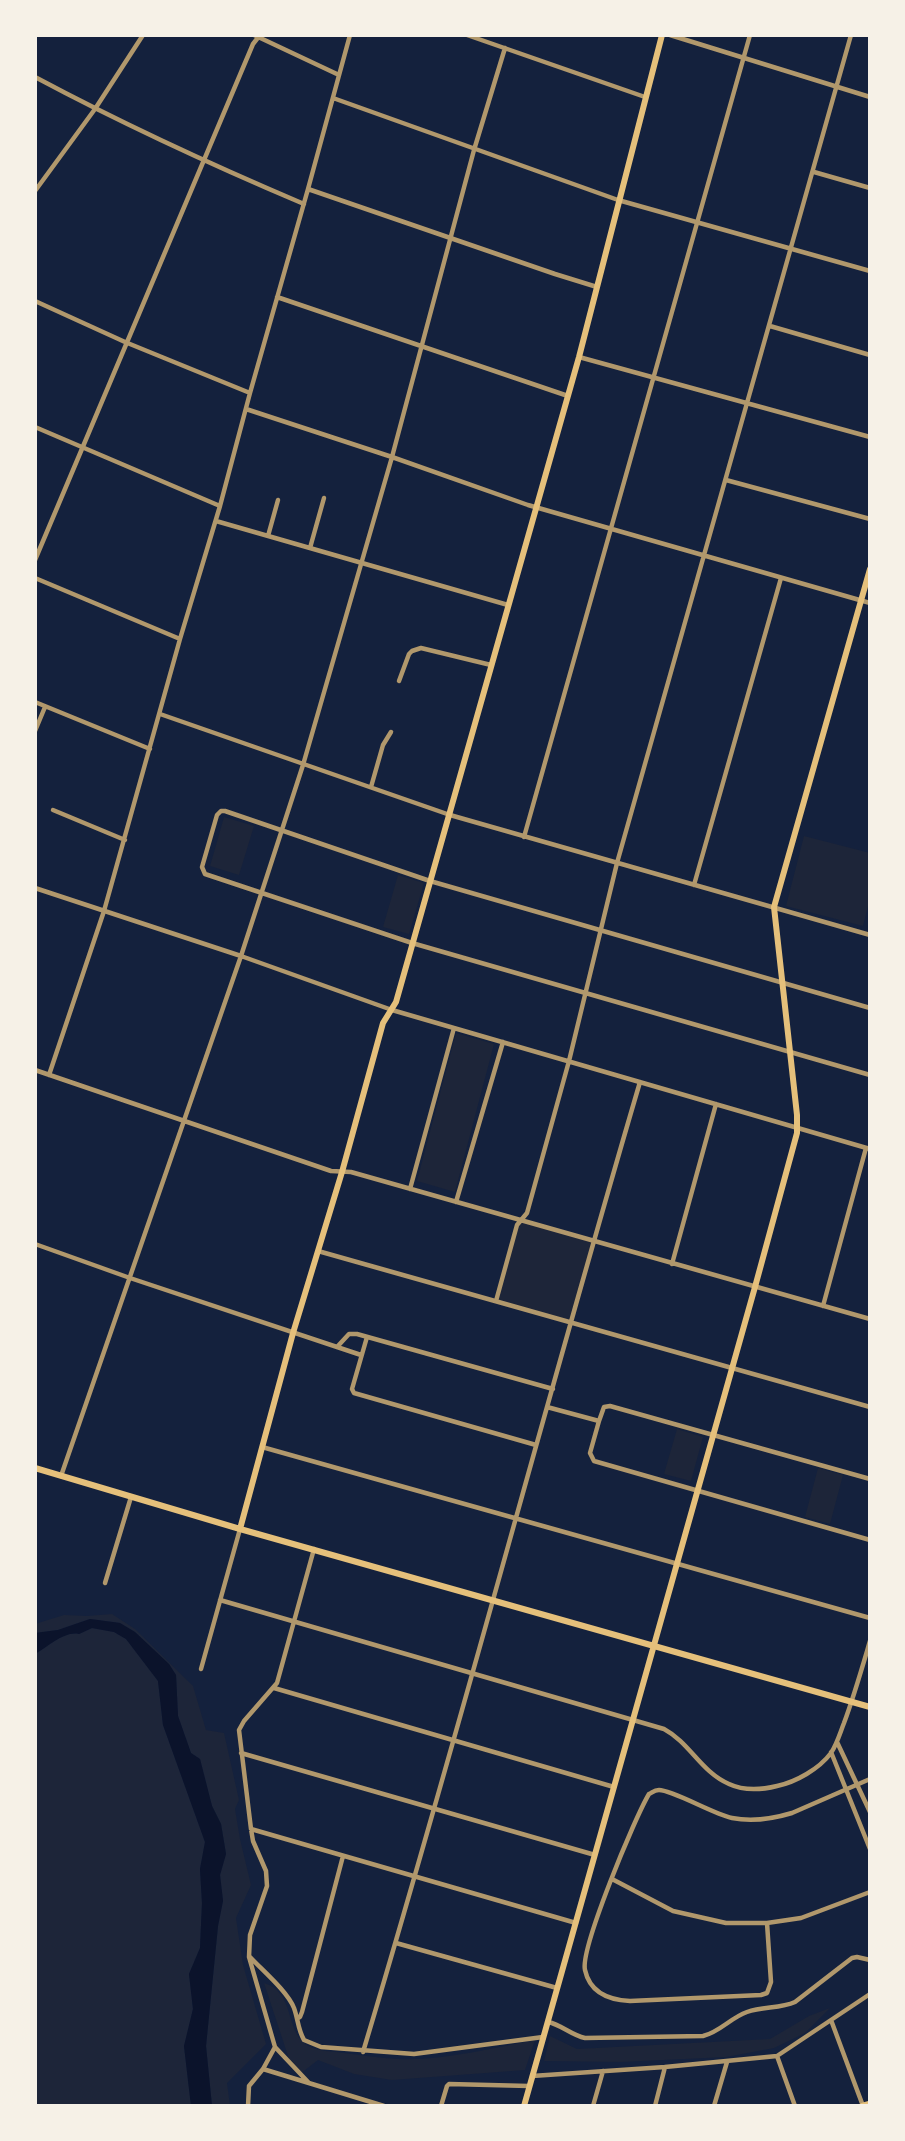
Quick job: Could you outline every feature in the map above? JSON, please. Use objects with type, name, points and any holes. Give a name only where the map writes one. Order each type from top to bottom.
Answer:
[{"type":"main road","points":[[240,1529],[383,1023],[392,1010],[537,508],[662,35]]},
{"type":"main road","points":[[524,2106],[714,1435],[797,1127],[774,907],[870,569]]},
{"type":"main road","points":[[35,1468],[240,1529],[870,1707]]},
{"type":"main road","points":[[863,2106],[870,2104]]},
{"type":"street","points":[[35,191],[95,109],[144,35]]},
{"type":"street","points":[[49,1074],[104,912],[125,840],[350,35]]},
{"type":"street","points":[[467,35],[645,97]]},
{"type":"street","points":[[670,35],[870,97]]},
{"type":"street","points":[[524,837],[750,35]]},
{"type":"street","points":[[496,1301],[517,1225],[527,1213],[569,1061],[617,863],[851,35]]},
{"type":"street","points":[[35,560],[202,161],[258,36],[339,75]]},
{"type":"street","points":[[61,1476],[241,956],[303,765],[392,457],[474,150],[505,48]]},
{"type":"street","points":[[35,77],[202,161],[304,204]]},
{"type":"street","points":[[333,98],[618,200],[870,271]]},
{"type":"street","points":[[814,172],[870,188]]},
{"type":"street","points":[[308,189],[597,287]]},
{"type":"street","points":[[277,298],[568,396]]},
{"type":"street","points":[[35,300],[125,342],[250,393]]},
{"type":"street","points":[[770,326],[870,355]]},
{"type":"street","points":[[579,356],[870,437]]},
{"type":"street","points":[[246,409],[537,508],[870,603]]},
{"type":"street","points":[[35,427],[220,506]]},
{"type":"street","points":[[726,480],[870,519]]},
{"type":"street","points":[[310,548],[324,498]]},
{"type":"street","points":[[268,536],[278,500]]},
{"type":"street","points":[[216,521],[508,605]]},
{"type":"street","points":[[35,578],[180,639]]},
{"type":"street","points":[[694,886],[781,578]]},
{"type":"street","points":[[399,681],[409,654],[421,648],[491,665]]},
{"type":"street","points":[[35,702],[150,750]]},
{"type":"street","points":[[35,731],[45,706]]},
{"type":"street","points":[[160,714],[450,815],[870,935]]},
{"type":"street","points":[[371,787],[383,745],[391,732]]},
{"type":"street","points":[[53,810],[125,840]]},
{"type":"street","points":[[870,1008],[430,881],[221,811],[217,815],[202,867],[202,872],[412,943],[870,1075]]},
{"type":"street","points":[[35,888],[241,956],[392,1010],[868,1148],[823,1306]]},
{"type":"street","points":[[410,1189],[454,1028]]},
{"type":"street","points":[[456,1202],[503,1042]]},
{"type":"street","points":[[35,1070],[331,1171],[351,1172],[870,1320]]},
{"type":"street","points":[[363,2052],[494,1601],[570,1322],[640,1082]]},
{"type":"street","points":[[672,1264],[716,1104]]},
{"type":"street","points":[[35,1244],[361,1355]]},
{"type":"street","points":[[318,1251],[870,1407]]},
{"type":"street","points":[[337,1347],[349,1335],[367,1337],[552,1389]]},
{"type":"street","points":[[367,1337],[352,1389],[354,1394],[536,1445]]},
{"type":"street","points":[[870,1479],[610,1406],[604,1407],[590,1453],[594,1461],[870,1540]]},
{"type":"street","points":[[547,1407],[599,1421]]},
{"type":"street","points":[[262,1447],[870,1618]]},
{"type":"street","points":[[105,1583],[131,1497]]},
{"type":"street","points":[[201,1669],[240,1529]]},
{"type":"street","points":[[309,2082],[275,2047],[249,1957],[250,1935],[267,1878],[253,1840],[239,1730],[274,1688],[314,1549]]},
{"type":"street","points":[[220,1601],[664,1729],[678,1737],[710,1773],[739,1787],[769,1788],[792,1782],[812,1770],[831,1752],[851,1702],[870,1641]]},
{"type":"street","points":[[274,1688],[614,1787]]},
{"type":"street","points":[[837,1741],[870,1812]]},
{"type":"street","points":[[831,1752],[870,1849]]},
{"type":"street","points":[[241,1753],[596,1855]]},
{"type":"street","points":[[767,1923],[771,1982],[767,1993],[761,1995],[630,2001],[607,1998],[593,1987],[585,1971],[585,1952],[612,1878],[646,1800],[655,1791],[664,1791],[730,1818],[755,1821],[792,1813],[870,1779]]},
{"type":"street","points":[[251,1829],[576,1923]]},
{"type":"street","points":[[297,2019],[302,2012],[343,1856]]},
{"type":"street","points":[[612,1878],[661,1905],[689,1916],[726,1923],[767,1923],[801,1918],[870,1892]]},
{"type":"street","points":[[396,1943],[557,1988]]},
{"type":"street","points":[[548,2022],[585,2038],[703,2036],[716,2032],[749,2011],[785,2006],[795,2001],[852,1958],[857,1956],[870,1960]]},
{"type":"street","points":[[249,1957],[294,2007],[301,2034],[310,2044],[321,2048],[363,2052],[434,2053],[543,2038]]},
{"type":"street","points":[[532,2076],[777,2056],[870,1994]]},
{"type":"street","points":[[831,2020],[863,2106]]},
{"type":"street","points":[[248,2106],[249,2086],[275,2047]]},
{"type":"street","points":[[777,2056],[795,2106]]},
{"type":"street","points":[[714,2106],[727,2062]]},
{"type":"street","points":[[654,2106],[664,2067]]},
{"type":"street","points":[[263,2068],[384,2106]]},
{"type":"street","points":[[593,2106],[603,2071]]},
{"type":"street","points":[[442,2106],[449,2084],[530,2086]]},
{"type":"shaded area","points":[[224,817],[254,826],[239,875],[210,866]]},
{"type":"shaded area","points":[[804,836],[870,853],[870,898],[863,926],[786,906]]},
{"type":"shaded area","points":[[398,875],[424,883],[409,934],[383,927]]},
{"type":"shaded area","points":[[456,1033],[494,1044],[455,1192],[417,1181]]},
{"type":"shaded area","points":[[521,1220],[593,1241],[570,1322],[496,1301],[517,1225]]},
{"type":"shaded area","points":[[677,1429],[703,1437],[691,1481],[664,1474]]},
{"type":"shaded area","points":[[818,1468],[843,1475],[830,1524],[805,1517]]},
{"type":"shaded area","points":[[112,1614],[135,1629],[193,1686],[206,1730],[224,1733],[239,1800],[235,1809],[251,1885],[236,1918],[243,1965],[266,2044],[227,2083],[230,2106],[212,2106],[206,2046],[223,1901],[220,1875],[226,1854],[221,1824],[212,1806],[200,1759],[191,1753],[178,1716],[176,1675],[169,1664],[135,1632],[120,1623],[90,1619],[58,1630],[35,1633],[35,1624],[64,1615]]},
{"type":"shaded area","points":[[90,1619],[120,1623],[135,1632],[169,1664],[176,1675],[178,1716],[191,1753],[200,1759],[212,1806],[221,1824],[226,1854],[220,1875],[223,1901],[206,2046],[212,2106],[191,2106],[184,2046],[193,2009],[189,1974],[200,1948],[200,1869],[205,1842],[163,1725],[158,1681],[126,1639],[114,1632],[92,1628],[57,1640],[35,1654],[35,1633],[58,1630]]},
{"type":"shaded area","points":[[92,1628],[114,1632],[126,1639],[158,1681],[163,1725],[205,1842],[200,1869],[200,1948],[189,1974],[193,2009],[184,2046],[191,2106],[35,2106],[35,1654],[62,1637]]},
{"type":"shaded area","points":[[264,1983],[274,1987],[285,2001],[297,2035],[307,2045],[317,2049],[384,2058],[415,2059],[467,2053],[535,2040],[525,2070],[392,2080],[354,2074],[318,2060],[300,2074],[289,2059]]},
{"type":"shaded area","points":[[830,2008],[805,2033],[774,2048],[726,2057],[621,2062],[544,2061],[550,2036],[577,2049],[770,2039],[809,2016]]}]
